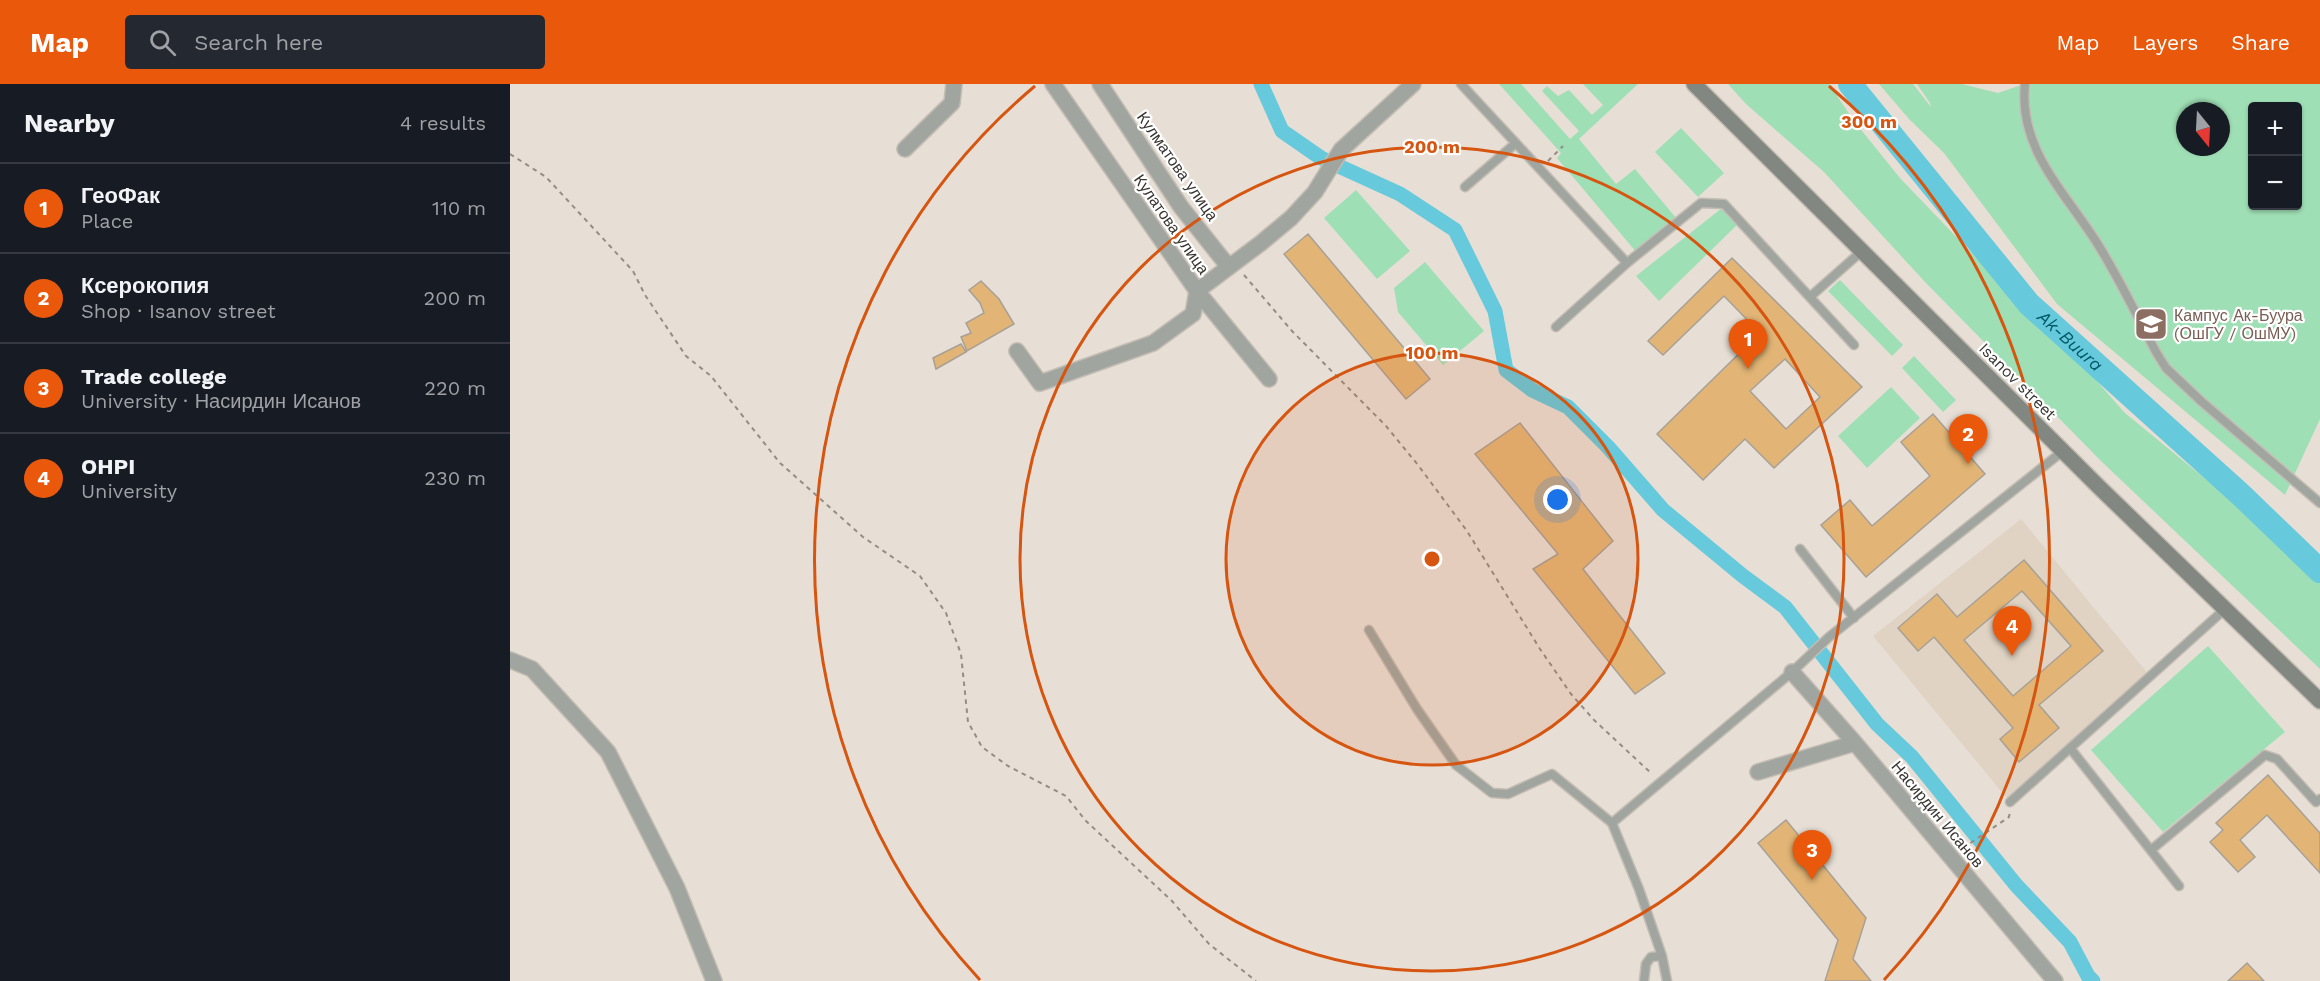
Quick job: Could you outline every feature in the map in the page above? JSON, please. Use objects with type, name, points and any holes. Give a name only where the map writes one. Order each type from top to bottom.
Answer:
[{"type":"main road","name":"Isanov street","points":[[1694,84],[2063,451],[2320,701]]},
{"type":"street","points":[[905,149],[952,104],[954,84]]},
{"type":"street","name":"Кулатова улица","points":[[1053,84],[1197,291],[1269,379]]},
{"type":"street","name":"Кулматова улица","points":[[1100,84],[1181,207],[1228,266]]},
{"type":"street","points":[[1017,351],[1040,383],[1153,343],[1193,314],[1197,291],[1291,218],[1315,192],[1336,156],[1413,84]]},
{"type":"street","points":[[510,660],[532,669],[608,752],[677,888],[714,981]]},
{"type":"street","name":"Насирдин Исанов","points":[[1792,672],[1855,743],[2055,981]]},
{"type":"street","points":[[1758,772],[1855,743]]},
{"type":"lane","points":[[1461,84],[1627,263]]},
{"type":"lane","points":[[2025,84],[2026,114],[2032,145],[2098,244],[2166,368],[2202,402],[2320,503]]},
{"type":"lane","points":[[1465,188],[1516,143]]},
{"type":"lane","points":[[1556,327],[1627,263],[1701,203],[1724,204],[1854,345]]},
{"type":"lane","points":[[1811,296],[1862,252]]},
{"type":"lane","points":[[1612,823],[1792,672],[1829,637],[2063,451]]},
{"type":"lane","points":[[1800,549],[1854,618]]},
{"type":"lane","points":[[2010,802],[2225,609]]},
{"type":"lane","points":[[1369,630],[1417,709],[1456,765],[1492,793],[1508,794],[1552,774],[1612,823],[1662,956],[1667,981]]},
{"type":"lane","points":[[2070,748],[2179,886]]},
{"type":"lane","points":[[2151,850],[2265,755],[2277,759],[2316,802],[2320,799]]},
{"type":"lane","points":[[1644,981],[1646,964],[1651,957],[1662,956]]},
{"type":"path","points":[[1539,168],[1563,146]]},
{"type":"path","points":[[510,154],[546,177],[633,271],[645,295],[686,356],[711,376],[780,463],[863,537],[920,576],[946,613],[961,654],[968,722],[982,747],[1008,766],[1066,796],[1086,821],[1172,902],[1209,944],[1256,981]]},
{"type":"path","points":[[1228,266],[1239,271],[1249,281],[1292,331],[1386,426],[1467,531],[1570,694],[1623,749],[1660,781]]},
{"type":"path","points":[[1966,846],[2010,817],[2010,802]]},
{"type":"shaded area","points":[[2021,519],[2150,676],[2010,802],[1873,636]]},
{"type":"green space","points":[[1499,84],[1521,84],[1570,139],[1579,131],[1542,91],[1547,86],[1558,96],[1569,90],[1592,115],[1603,105],[1583,84],[1638,84],[1579,139],[1616,184],[1635,169],[1677,219],[1637,253],[1557,158],[1561,153]]},
{"type":"green space","points":[[1728,84],[1829,84],[1854,121],[1900,178],[2009,292],[2057,336],[2125,413],[2320,573],[2320,669],[2101,461],[1925,282],[1824,172],[1746,104]]},
{"type":"green space","name":"Кампус Ак-Буура (ОшГУ / ОшМУ)","points":[[1879,84],[1913,84],[1931,107],[1917,84],[1962,84],[1998,93],[2024,84],[2320,84],[2320,419],[2285,495],[2057,304],[1944,153],[1909,119]]},
{"type":"green space","points":[[1681,128],[1724,173],[1698,197],[1655,152]]},
{"type":"green space","points":[[1356,190],[1410,251],[1377,279],[1324,218]]},
{"type":"green space","points":[[1722,208],[1738,224],[1659,301],[1636,276]]},
{"type":"green space","points":[[1425,262],[1484,331],[1443,365],[1398,312],[1394,288]]},
{"type":"green space","points":[[1840,280],[1903,345],[1892,356],[1828,291]]},
{"type":"green space","points":[[1914,356],[1956,400],[1943,412],[1902,368]]},
{"type":"green space","points":[[1891,387],[1920,418],[1867,468],[1838,436]]},
{"type":"green space","points":[[2208,646],[2285,732],[2163,832],[2091,750]]},
{"type":"building","points":[[1308,234],[1430,379],[1406,399],[1284,254]]},
{"type":"building","points":[[1732,258],[1862,387],[1774,468],[1745,439],[1703,480],[1657,434],[1760,333],[1724,296],[1663,355],[1648,341]],"holes":[[[1785,359],[1820,397],[1786,429],[1750,391]]]},
{"type":"building","points":[[981,281],[999,299],[1014,324],[967,351],[961,337],[971,333],[966,323],[984,313],[980,303],[969,290]]},
{"type":"building","points":[[961,344],[966,352],[936,369],[933,358]]},
{"type":"building","points":[[1933,414],[1985,474],[1866,577],[1821,525],[1850,500],[1872,526],[1930,476],[1901,442]]},
{"type":"building","points":[[1520,423],[1613,541],[1583,569],[1665,673],[1635,694],[1533,569],[1558,554],[1475,454]]},
{"type":"building","points":[[2024,560],[2103,651],[2039,705],[2059,728],[2019,762],[2000,739],[2013,728],[1934,637],[1918,651],[1898,628],[1937,594],[1957,617]],"holes":[[[2022,591],[2071,646],[2013,696],[1964,640]]]},
{"type":"building","points":[[2268,775],[2320,833],[2320,873],[2267,815],[2240,840],[2255,857],[2238,872],[2210,842],[2223,830],[2216,823]]},
{"type":"building","points":[[1786,820],[1866,918],[1853,959],[1871,981],[1825,981],[1838,940],[1758,843]]},
{"type":"building","points":[[2247,963],[2264,981],[2228,981]]},
{"type":"waterway","points":[[1261,84],[1282,131],[1321,158],[1400,194],[1455,230],[1495,311],[1506,370],[1532,390],[1568,407],[1608,447],[1663,510],[1743,576],[1785,607],[1877,724],[1912,757],[2016,885],[2070,942],[2093,981]]},
{"type":"waterway","name":"Ak-Buura","points":[[1850,84],[2029,304],[2240,494],[2320,571]]},
{"type":"place","name":"Кампус Ак-Буура (ОшГУ / ОшМУ)","points":[[2151,324]]},
{"type":"place","name":"ГеоФак","points":[[1748,369]]},
{"type":"place","name":"Ксерокопия","points":[[1968,464]]},
{"type":"place","name":"OHPI","points":[[2012,656]]},
{"type":"place","name":"Trade college","points":[[1812,880]]}]
